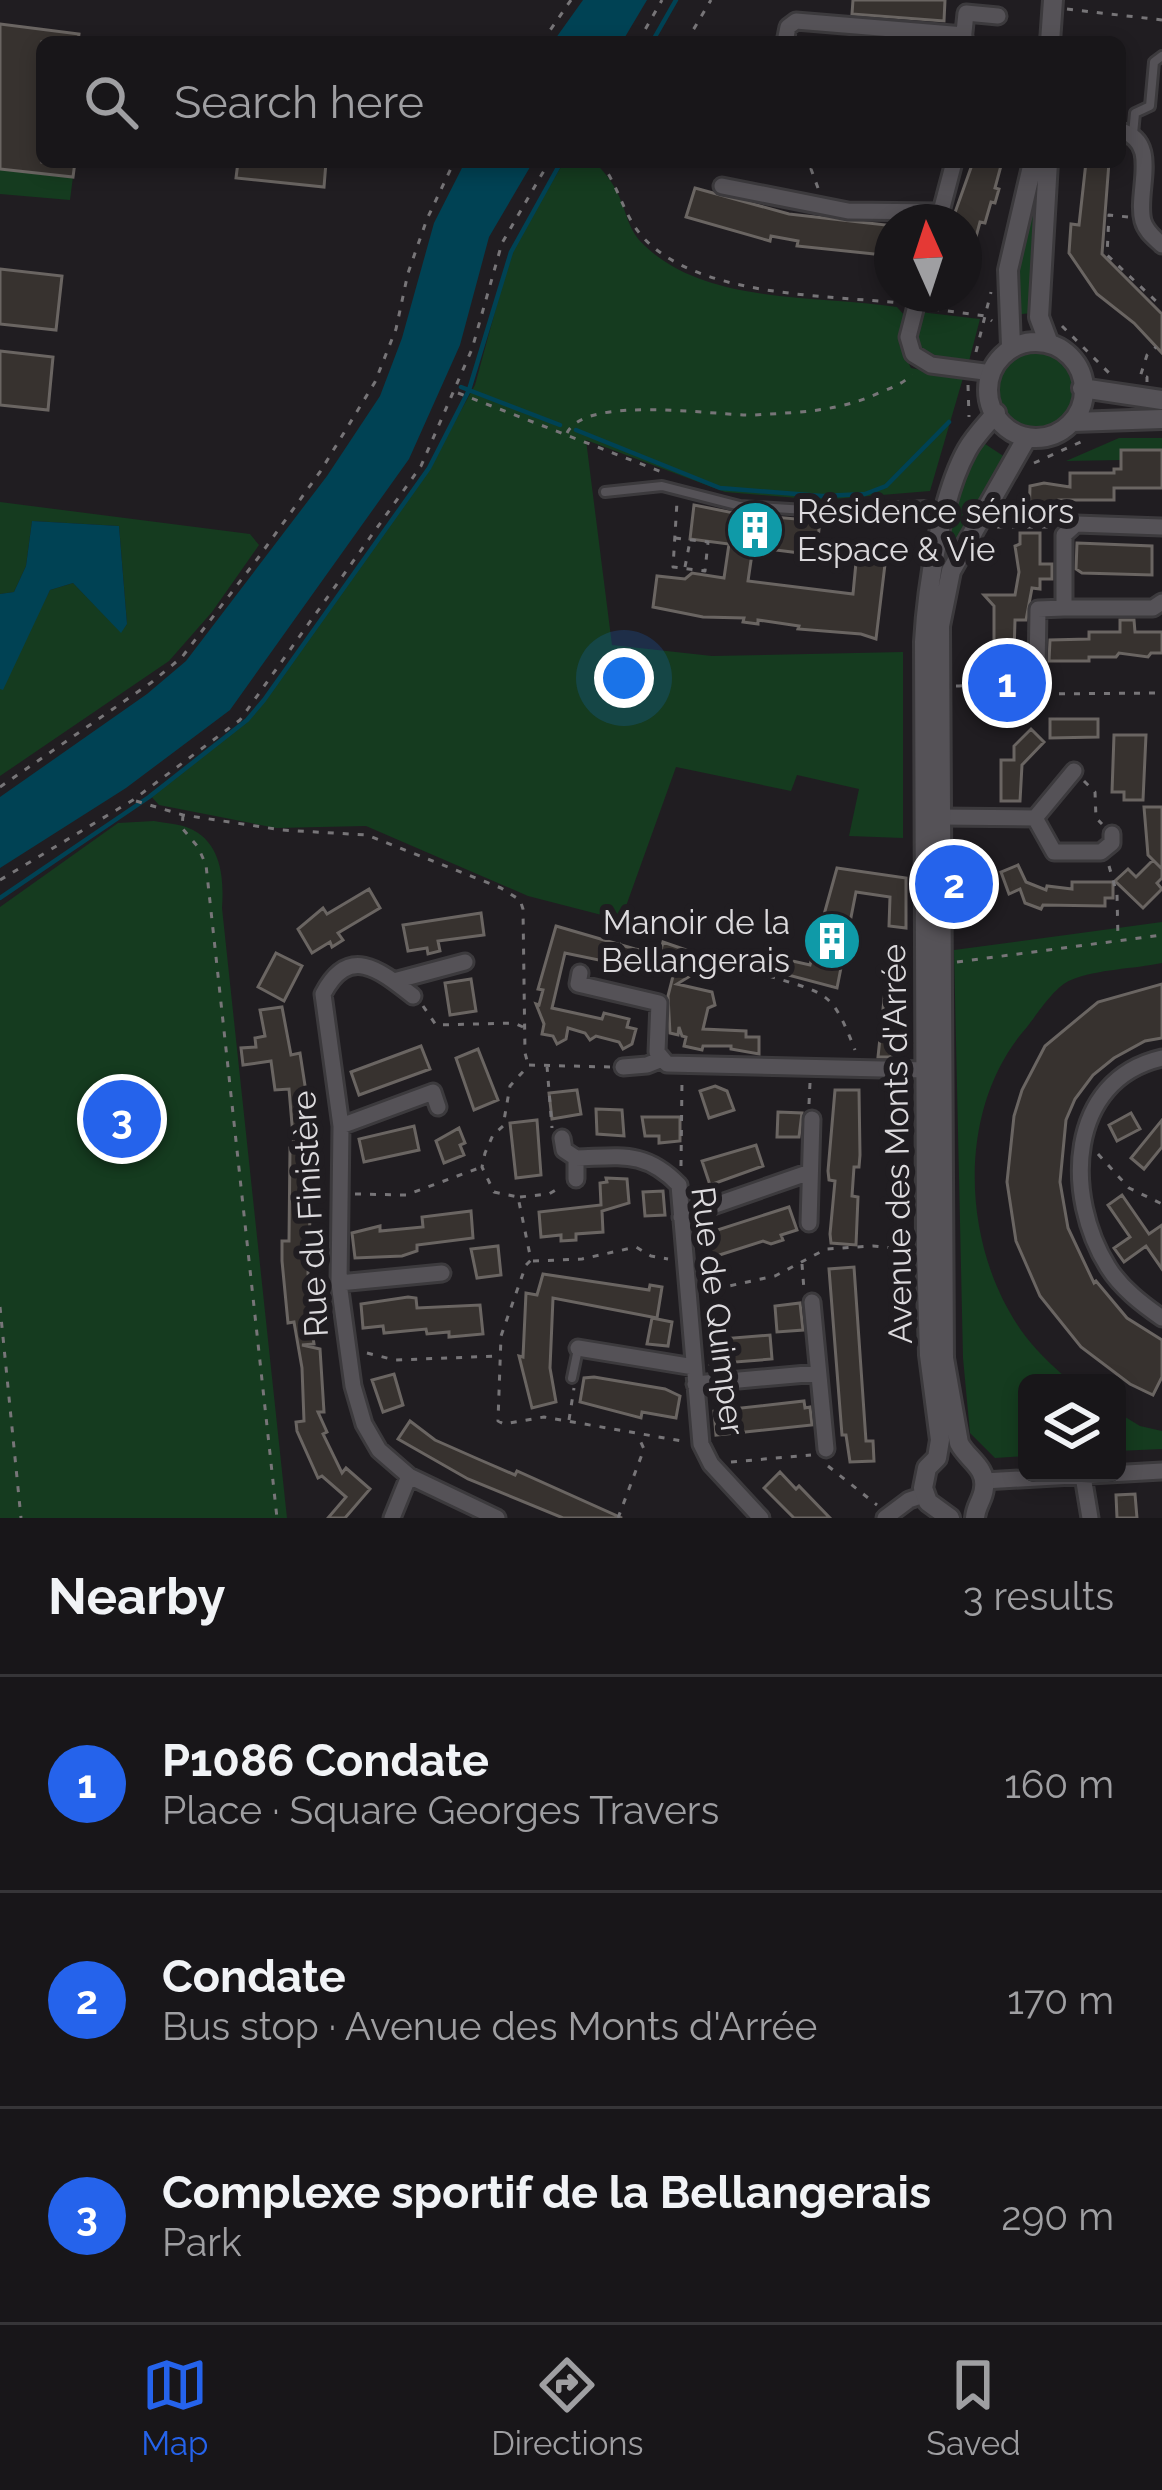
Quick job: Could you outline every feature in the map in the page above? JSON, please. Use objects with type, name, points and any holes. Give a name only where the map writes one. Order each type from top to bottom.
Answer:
[{"type":"street","points":[[1050,36],[1053,3]]},
{"type":"street","points":[[964,36],[966,14],[998,16]]},
{"type":"street","points":[[786,36],[788,27],[804,21],[937,36]]},
{"type":"street","points":[[1126,134],[1144,154],[1142,215],[1147,230],[1162,245]]},
{"type":"street","points":[[943,204],[952,168]]},
{"type":"street","points":[[1011,346],[1008,270],[1032,168]]},
{"type":"street","points":[[1048,168],[1040,322],[1048,341],[1072,362],[1082,388],[1073,422]]},
{"type":"street","points":[[722,186],[816,207],[874,212]]},
{"type":"street","points":[[914,312],[908,337],[913,354],[931,365],[982,371],[1011,346],[1048,341]]},
{"type":"street","points":[[982,371],[995,412],[1026,440],[1050,439],[1073,422],[1162,419]]},
{"type":"street","points":[[1082,388],[1162,400]]},
{"type":"street","name":"Avenue des Monts d'Arrée","points":[[924,1495],[924,1474],[937,1458],[940,1440],[929,1355],[926,1251],[924,642],[928,587],[946,513],[967,449],[995,412]]},
{"type":"street","name":"Avenue des Monts d'Arrée","points":[[984,1481],[958,1438],[944,1358],[940,626],[951,572],[1026,440]]},
{"type":"street","points":[[1064,608],[1064,535],[1076,524],[1162,527]]},
{"type":"street","points":[[1031,684],[1036,672],[1038,609],[1153,608],[1162,602]]},
{"type":"street","points":[[1035,818],[1074,771]]},
{"type":"street","points":[[940,817],[1035,818]]},
{"type":"street","points":[[1035,818],[1054,852],[1101,852],[1112,843],[1112,834]]},
{"type":"street","points":[[394,982],[465,962]]},
{"type":"street","name":"Rue du Finistère","points":[[394,982],[370,967],[355,965],[341,968],[323,994],[341,1126],[339,1283],[347,1351],[364,1424],[380,1450],[409,1476],[497,1518]]},
{"type":"street","points":[[580,973],[578,983],[660,998],[657,1052],[681,1066],[926,1070]]},
{"type":"street","points":[[394,982],[413,996]]},
{"type":"street","points":[[623,1067],[662,1058]]},
{"type":"street","points":[[1162,1058],[1131,1070],[1110,1085],[1093,1111],[1082,1145],[1083,1202],[1101,1254],[1124,1287],[1162,1318]]},
{"type":"street","points":[[341,1126],[433,1092],[438,1107]]},
{"type":"street","points":[[809,1223],[812,1119]]},
{"type":"street","points":[[562,1138],[564,1150],[575,1158],[576,1179]]},
{"type":"street","name":"Rue de Quimper","points":[[575,1158],[638,1157],[662,1167],[679,1185],[701,1444],[710,1464],[761,1518]]},
{"type":"street","points":[[681,1217],[810,1172]]},
{"type":"street","points":[[339,1283],[442,1274]]},
{"type":"street","points":[[812,1302],[822,1453]]},
{"type":"street","points":[[578,1348],[695,1376],[818,1373]]},
{"type":"street","points":[[937,1458],[954,1453],[965,1456]]},
{"type":"street","points":[[1126,1473],[1162,1471]]},
{"type":"street","points":[[392,1518],[409,1476]]},
{"type":"street","points":[[887,1516],[924,1495],[933,1508],[948,1516],[976,1512],[984,1481],[1018,1479]]},
{"type":"street","points":[[1084,1482],[1090,1518]]},
{"type":"lane","points":[[1126,134],[1135,113],[1150,106],[1154,62],[1162,56]]},
{"type":"lane","points":[[604,492],[662,486],[740,506],[823,511],[924,506],[946,513]]},
{"type":"lane","points":[[572,1378],[578,1348]]},
{"type":"path","points":[[546,36],[571,0]]},
{"type":"path","points":[[641,36],[662,0]]},
{"type":"path","points":[[690,36],[711,0]]},
{"type":"path","points":[[1053,3],[1162,20]]},
{"type":"path","points":[[0,788],[182,656],[283,523],[375,382],[396,329],[407,273],[451,168]]},
{"type":"path","points":[[0,880],[138,803],[240,720],[421,466],[458,393],[502,243],[546,168]]},
{"type":"path","points":[[604,168],[637,230],[676,262],[740,285],[874,296]]},
{"type":"path","points":[[813,168],[818,184],[816,207]]},
{"type":"path","points":[[1142,215],[1108,215],[1107,255],[1161,304]]},
{"type":"path","points":[[964,312],[999,321]]},
{"type":"path","points":[[1051,316],[1114,377]]},
{"type":"path","points":[[1127,377],[1140,377],[1156,346]]},
{"type":"path","points":[[566,435],[577,422],[610,412],[687,410],[747,415],[845,408],[901,384],[919,360]]},
{"type":"path","points":[[970,426],[967,401],[982,371]]},
{"type":"path","points":[[458,393],[674,477],[674,567],[705,571],[708,542],[675,538]]},
{"type":"path","points":[[988,527],[1056,527],[1064,535]]},
{"type":"path","points":[[684,568],[690,540]]},
{"type":"path","points":[[940,686],[981,686],[998,676],[1013,675],[1031,684],[1044,684],[1044,695],[1162,693]]},
{"type":"path","points":[[1074,771],[1095,792],[1096,818],[1112,834]]},
{"type":"path","points":[[138,803],[183,820],[367,835],[501,888],[520,900],[529,1065],[510,1086],[503,1126],[493,1136],[482,1167],[494,1192],[518,1198],[549,1194],[576,1179]]},
{"type":"path","points":[[183,820],[206,865],[277,1518]]},
{"type":"path","points":[[1101,852],[1115,880],[1118,940]]},
{"type":"path","points":[[949,962],[1162,935]]},
{"type":"path","points":[[769,976],[825,992],[841,1014],[859,1070]]},
{"type":"path","points":[[413,996],[436,1025],[514,1023],[524,1028]]},
{"type":"path","points":[[529,1065],[623,1067]]},
{"type":"path","points":[[547,1066],[553,1129],[562,1138]]},
{"type":"path","points":[[679,1185],[681,1066]]},
{"type":"path","points":[[811,1070],[808,1118],[812,1119]]},
{"type":"path","points":[[1082,1145],[1092,1146],[1129,1188],[1162,1204]]},
{"type":"path","points":[[341,1194],[406,1195],[482,1167]]},
{"type":"path","points":[[518,1198],[531,1261]]},
{"type":"path","points":[[688,1295],[776,1276],[826,1249],[874,1246],[926,1251]]},
{"type":"path","points":[[684,1258],[660,1260],[636,1247],[582,1259],[526,1264],[501,1336],[498,1421],[544,1417],[701,1444]]},
{"type":"path","points":[[802,1262],[805,1301],[812,1302]]},
{"type":"path","points":[[0,1306],[21,1518]]},
{"type":"path","points":[[347,1351],[395,1360],[501,1356]]},
{"type":"path","points":[[569,1422],[572,1378]]},
{"type":"path","points":[[618,1518],[644,1449],[638,1435]]},
{"type":"path","points":[[710,1464],[822,1453],[887,1516]]},
{"type":"green space","points":[[560,168],[600,168],[641,242],[666,263],[696,277],[762,294],[874,305],[874,312],[901,312],[905,316],[899,344],[911,368],[963,378],[930,491],[821,500],[725,492],[586,440],[612,645],[712,656],[903,652],[903,838],[849,836],[859,789],[797,775],[791,791],[676,767],[621,920],[528,896],[366,826],[276,828],[159,805],[149,794],[250,719],[438,452],[475,385],[512,249]]},
{"type":"green space","points":[[1043,168],[1031,313],[1013,315],[1017,252]]},
{"type":"green space","points":[[0,169],[73,177],[70,200],[0,194]]},
{"type":"green space","points":[[920,312],[980,319],[969,361],[931,358],[920,352],[914,331]]},
{"type":"green space","points":[[1035,349],[1064,361],[1076,390],[1064,419],[1035,431],[1006,419],[994,390],[1006,361]]},
{"type":"green space","points":[[1119,438],[1162,438],[1162,450],[1122,450],[1121,460],[1066,461]]},
{"type":"green space","points":[[979,440],[1008,459],[965,527],[940,584],[936,582],[964,473]]},
{"type":"green space","points":[[0,502],[250,534],[259,545],[212,612],[169,661],[0,776],[0,689],[50,590],[73,583],[121,632],[127,624],[119,526],[32,521],[26,566],[14,592],[0,594]]},
{"type":"green space","points":[[154,821],[184,826],[203,837],[221,875],[287,1518],[0,1518],[0,907],[118,823]]},
{"type":"green space","points":[[1162,922],[1162,963],[1065,983],[1003,1060],[987,1098],[977,1138],[975,1180],[988,1264],[1026,1337],[1062,1374],[1018,1374],[1018,1457],[995,1458],[970,1433],[963,1358],[954,950]]},
{"type":"green space","points":[[1126,1417],[1162,1431],[1162,1449],[1126,1451]]},
{"type":"water","points":[[583,0],[647,0],[626,36],[557,36]]},
{"type":"water","points":[[462,168],[529,168],[489,237],[460,345],[409,459],[230,710],[126,788],[0,868],[0,797],[147,694],[186,661],[327,476],[380,396],[402,338],[434,223]]},
{"type":"water","points":[[32,521],[119,526],[127,624],[121,633],[73,583],[50,590],[3,690],[0,594],[14,592],[26,566]]},
{"type":"building","points":[[853,0],[945,0],[944,21],[852,14]]},
{"type":"building","points":[[0,24],[79,34],[36,36],[36,168],[74,168],[73,177],[0,169]]},
{"type":"building","points":[[237,168],[326,168],[324,187],[236,178]]},
{"type":"building","points":[[971,168],[1000,168],[995,188],[999,189],[985,223],[982,204],[958,204]]},
{"type":"building","points":[[1085,168],[1109,168],[1102,254],[1162,314],[1162,353],[1097,294],[1069,253],[1071,224],[1079,225]]},
{"type":"building","points":[[695,188],[789,214],[874,224],[874,254],[797,246],[798,241],[771,236],[770,241],[686,217]]},
{"type":"building","points":[[0,269],[62,276],[56,330],[0,324]]},
{"type":"building","points":[[0,351],[53,357],[48,410],[0,405]]},
{"type":"building","points":[[1121,450],[1162,450],[1162,488],[1114,488],[1114,500],[1059,500],[1059,523],[1029,523],[1030,486],[1070,487],[1070,473],[1114,473],[1121,469]]},
{"type":"building","points":[[694,505],[820,521],[816,555],[753,547],[748,581],[853,594],[857,552],[886,556],[876,639],[653,607],[657,576],[685,579],[692,573],[724,578],[729,544],[690,539]]},
{"type":"building","points":[[1020,533],[1040,533],[1040,564],[1052,564],[1052,579],[1040,579],[1040,589],[1032,588],[1026,620],[1015,620],[1013,688],[1001,687],[1001,673],[994,673],[994,606],[984,595],[1015,595],[1019,572],[1015,546],[1020,544]]},
{"type":"building","points":[[1077,543],[1152,546],[1152,575],[1082,573],[1076,569]]},
{"type":"building","points":[[1120,620],[1134,620],[1135,632],[1162,632],[1162,653],[1049,661],[1050,640],[1120,632]]},
{"type":"building","points":[[1050,719],[1098,719],[1098,737],[1050,738]]},
{"type":"building","points":[[1031,729],[1044,742],[1022,765],[1020,801],[1001,801],[1001,760],[1014,760],[1014,746]]},
{"type":"building","points":[[1114,735],[1146,735],[1143,800],[1124,800],[1124,792],[1112,792]]},
{"type":"building","points":[[1144,807],[1162,807],[1162,869],[1148,855]]},
{"type":"building","points":[[1153,860],[1162,869],[1157,883],[1162,889],[1143,908],[1115,881],[1128,869],[1136,877]]},
{"type":"building","points":[[1018,865],[1026,882],[1046,890],[1047,886],[1072,889],[1072,882],[1113,882],[1113,898],[1105,898],[1105,906],[1043,905],[1041,909],[1025,903],[1020,889],[1009,894],[1001,872]]},
{"type":"building","points":[[837,868],[906,878],[906,928],[889,926],[890,897],[856,892],[837,988],[788,975],[783,968],[788,960],[810,965]]},
{"type":"building","points":[[369,889],[380,908],[338,933],[343,940],[312,953],[298,929],[323,908],[327,914]]},
{"type":"building","points":[[481,913],[484,935],[438,941],[440,951],[428,954],[427,948],[408,951],[403,925]]},
{"type":"building","points":[[556,926],[660,954],[663,942],[692,952],[689,960],[708,965],[677,984],[712,992],[715,1005],[708,1008],[703,1029],[746,1031],[746,1037],[759,1037],[759,1054],[731,1046],[703,1046],[702,1050],[684,1046],[686,1037],[679,1027],[678,1035],[670,1033],[668,996],[673,976],[644,969],[638,973],[621,946],[618,961],[608,967],[604,961],[565,953],[552,1008],[602,1019],[604,1013],[629,1019],[627,1027],[636,1029],[632,1044],[623,1049],[619,1042],[596,1036],[590,1040],[585,1033],[568,1028],[566,1039],[557,1044],[553,1036],[542,1034],[544,1024],[536,1004]]},
{"type":"building","points":[[276,953],[302,966],[284,1001],[258,987]]},
{"type":"building","points":[[888,961],[902,962],[891,1057],[878,1057]]},
{"type":"building","points":[[471,979],[476,1011],[450,1015],[445,983]]},
{"type":"building","points":[[1162,984],[1162,1038],[1145,1041],[1114,1058],[1075,1099],[1066,1120],[1060,1182],[1068,1228],[1094,1283],[1127,1318],[1162,1340],[1162,1377],[1153,1395],[1130,1384],[1126,1374],[1117,1374],[1081,1347],[1040,1296],[1016,1241],[1007,1182],[1014,1116],[1022,1090],[1045,1046],[1098,1002]]},
{"type":"building","points":[[282,1007],[291,1055],[300,1053],[306,1092],[311,1092],[316,1149],[308,1274],[312,1297],[307,1297],[314,1344],[302,1345],[320,1349],[324,1412],[318,1412],[327,1432],[323,1434],[342,1473],[346,1468],[370,1489],[345,1518],[328,1518],[346,1497],[322,1476],[318,1478],[297,1431],[296,1422],[304,1421],[302,1368],[294,1322],[288,1323],[282,1261],[282,1241],[289,1241],[290,1148],[294,1148],[289,1089],[275,1090],[271,1061],[243,1065],[241,1048],[256,1047],[255,1038],[265,1036],[260,1010]]},
{"type":"building","points":[[421,1046],[430,1069],[359,1095],[351,1072]]},
{"type":"building","points":[[478,1049],[498,1100],[474,1110],[456,1058]]},
{"type":"building","points":[[715,1086],[727,1091],[734,1110],[709,1118],[700,1091]]},
{"type":"building","points":[[577,1090],[581,1114],[552,1119],[549,1093]]},
{"type":"building","points":[[835,1090],[859,1090],[860,1155],[852,1196],[858,1197],[856,1245],[831,1243],[835,1181],[829,1180],[828,1171]]},
{"type":"building","points":[[596,1109],[622,1110],[624,1136],[597,1134]]},
{"type":"building","points":[[778,1112],[802,1113],[799,1137],[777,1137]]},
{"type":"building","points":[[1131,1113],[1140,1129],[1117,1141],[1109,1125]]},
{"type":"building","points":[[642,1117],[680,1117],[680,1141],[659,1143],[659,1136],[645,1136]]},
{"type":"building","points":[[537,1120],[541,1175],[516,1178],[510,1123]]},
{"type":"building","points":[[1162,1120],[1162,1147],[1144,1169],[1131,1158]]},
{"type":"building","points":[[414,1126],[419,1150],[364,1162],[359,1139]]},
{"type":"building","points":[[459,1128],[464,1155],[444,1163],[436,1141]]},
{"type":"building","points":[[756,1145],[763,1166],[710,1185],[702,1161]]},
{"type":"building","points":[[606,1178],[627,1179],[629,1203],[602,1211],[603,1232],[576,1234],[576,1240],[561,1241],[561,1235],[541,1237],[539,1212],[601,1205],[600,1183],[607,1182]]},
{"type":"building","points":[[663,1191],[665,1215],[645,1216],[643,1192]]},
{"type":"building","points":[[1122,1195],[1149,1234],[1162,1225],[1162,1269],[1146,1246],[1124,1262],[1114,1248],[1130,1237],[1108,1205]]},
{"type":"building","points":[[789,1207],[797,1230],[781,1235],[783,1240],[763,1241],[710,1258],[702,1235]]},
{"type":"building","points":[[471,1211],[473,1238],[417,1245],[417,1251],[402,1256],[355,1258],[352,1233],[380,1226],[380,1231],[423,1227],[422,1217]]},
{"type":"building","points":[[498,1246],[501,1275],[477,1278],[471,1249]]},
{"type":"building","points":[[854,1267],[866,1441],[873,1441],[874,1461],[850,1462],[846,1435],[842,1435],[829,1269]]},
{"type":"building","points":[[543,1274],[649,1290],[650,1285],[662,1287],[657,1318],[553,1298],[550,1368],[556,1402],[532,1408],[519,1356],[523,1357],[526,1293],[537,1295]]},
{"type":"building","points":[[416,1298],[417,1308],[480,1305],[483,1334],[449,1337],[449,1332],[427,1334],[426,1329],[384,1333],[383,1326],[363,1328],[361,1304]]},
{"type":"building","points":[[800,1303],[803,1330],[777,1332],[775,1306]]},
{"type":"building","points":[[652,1318],[672,1322],[668,1346],[647,1344]]},
{"type":"building","points":[[770,1335],[772,1359],[710,1364],[708,1340]]},
{"type":"building","points":[[394,1374],[403,1405],[383,1412],[372,1380]]},
{"type":"building","points":[[584,1378],[680,1396],[676,1418],[642,1412],[641,1418],[580,1402]]},
{"type":"building","points":[[804,1401],[805,1408],[810,1407],[812,1425],[716,1435],[714,1411]]},
{"type":"building","points":[[410,1421],[435,1440],[622,1518],[563,1518],[468,1479],[398,1439]]},
{"type":"building","points":[[780,1472],[830,1518],[794,1518],[764,1488]]},
{"type":"building","points":[[1135,1494],[1137,1518],[1117,1518],[1116,1495]]},
{"type":"waterway","points":[[655,36],[676,0]]},
{"type":"waterway","points":[[0,898],[149,797],[247,720],[264,700],[429,468],[469,390],[511,252],[558,168]]},
{"type":"waterway","points":[[461,387],[560,425]]},
{"type":"waterway","points":[[576,430],[720,488],[822,496],[865,494],[886,486],[949,422]]},
{"type":"place","name":"Résidence séniors Espace & Vie","points":[[755,530]]},
{"type":"place","name":"P1086 Condate","points":[[1007,683]]},
{"type":"place","name":"Condate","points":[[954,884]]},
{"type":"place","name":"Manoir de la Bellangerais","points":[[832,941]]},
{"type":"place","name":"Complexe sportif de la Bellangerais","points":[[122,1119]]}]
